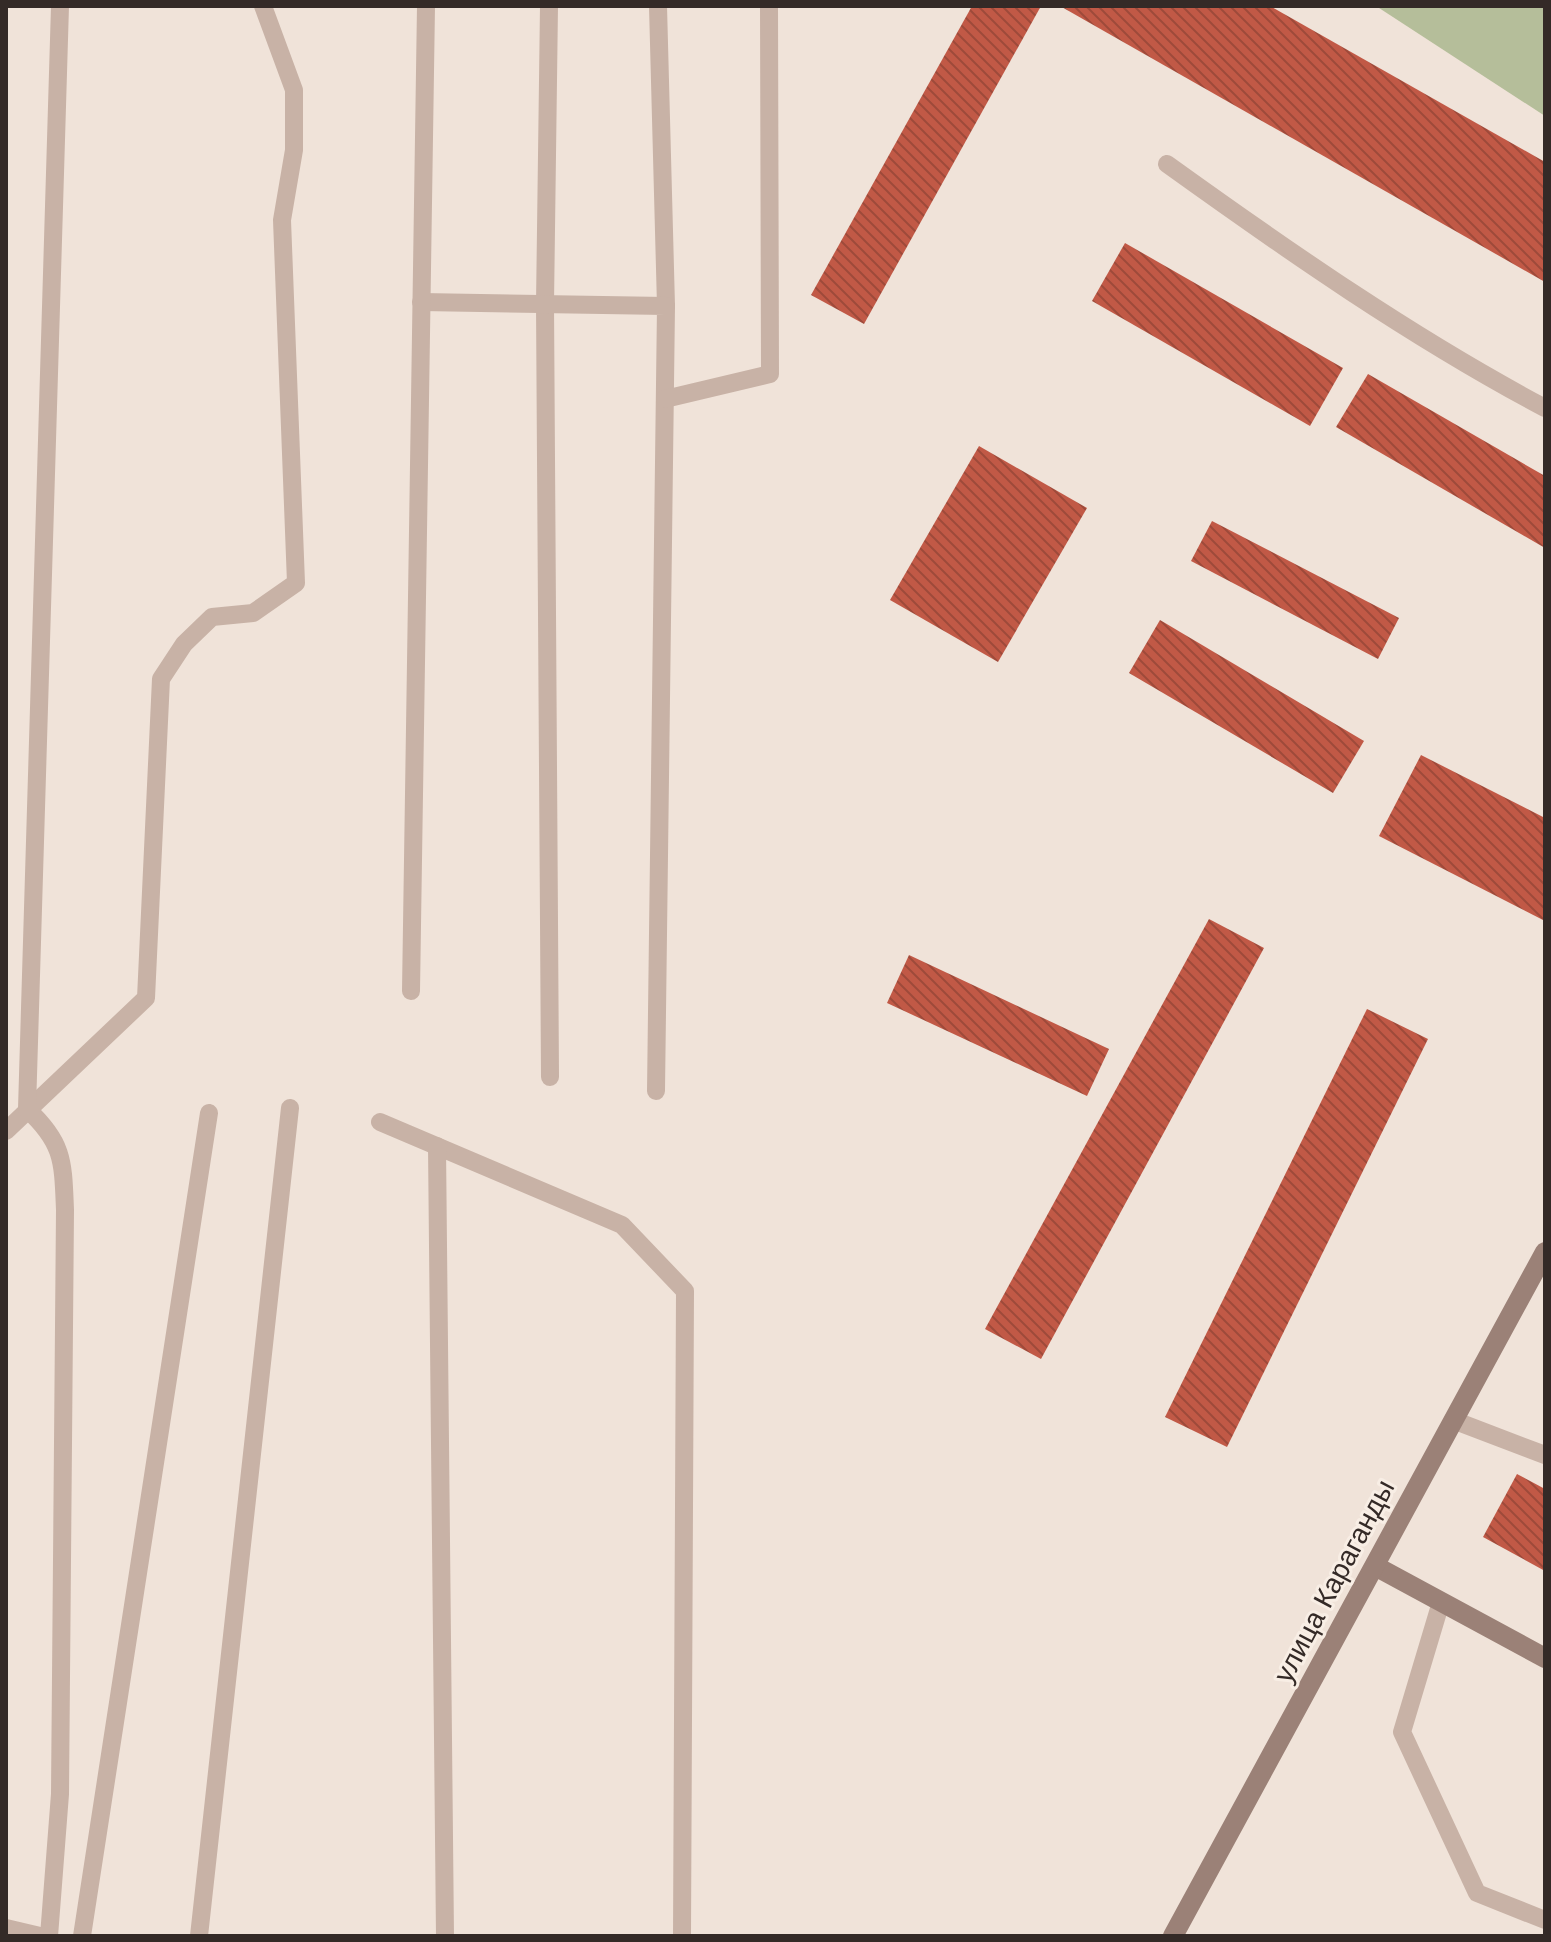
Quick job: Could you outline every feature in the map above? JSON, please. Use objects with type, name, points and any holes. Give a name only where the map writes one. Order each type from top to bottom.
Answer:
[{"type":"main road","name":"улица Караганды","points":[[1173,1936],[1545,1252]]},
{"type":"main road","points":[[1375,1566],[1545,1658]]},
{"type":"lane","points":[[49,1936],[60,1794],[65,1210],[63,1158],[50,1130],[27,1109],[60,6]]},
{"type":"lane","points":[[6,1131],[146,998],[161,679],[184,644],[212,617],[253,613],[296,583],[282,220],[294,150],[294,90],[263,6]]},
{"type":"lane","points":[[411,991],[426,6]]},
{"type":"lane","points":[[549,6],[545,304],[550,1077]]},
{"type":"lane","points":[[656,1091],[666,306],[658,6]]},
{"type":"lane","points":[[665,399],[770,374],[769,6]]},
{"type":"lane","points":[[1167,164],[1256,228],[1498,383],[1545,408]]},
{"type":"lane","points":[[421,302],[666,306]]},
{"type":"lane","points":[[199,1936],[290,1108]]},
{"type":"lane","points":[[82,1936],[209,1113]]},
{"type":"lane","points":[[380,1122],[622,1225],[685,1291],[682,1936]]},
{"type":"lane","points":[[437,1146],[445,1936]]},
{"type":"lane","points":[[1453,1420],[1545,1455]]},
{"type":"lane","points":[[1441,1602],[1402,1732],[1477,1893],[1545,1920]]},
{"type":"lane","points":[[6,1928],[40,1936]]},
{"type":"green space","points":[[1376,6],[1545,6],[1545,116]]},
{"type":"building","points":[[972,6],[1041,6],[864,324],[811,295]]},
{"type":"building","points":[[1060,6],[1270,6],[1545,162],[1545,282]]},
{"type":"building","points":[[1125,243],[1343,368],[1310,426],[1092,301]]},
{"type":"building","points":[[1368,374],[1545,476],[1545,548],[1336,427]]},
{"type":"building","points":[[979,446],[1087,508],[998,662],[890,600]]},
{"type":"building","points":[[1212,521],[1399,618],[1378,659],[1191,561]]},
{"type":"building","points":[[1160,620],[1364,741],[1333,793],[1129,673]]},
{"type":"building","points":[[1421,755],[1545,818],[1545,921],[1379,836]]},
{"type":"building","points":[[1209,919],[1264,948],[1041,1359],[985,1329]]},
{"type":"building","points":[[909,955],[1109,1049],[1087,1096],[887,1003]]},
{"type":"building","points":[[1367,1009],[1428,1039],[1227,1447],[1165,1417]]},
{"type":"building","points":[[1517,1474],[1545,1489],[1545,1571],[1483,1537]]}]
